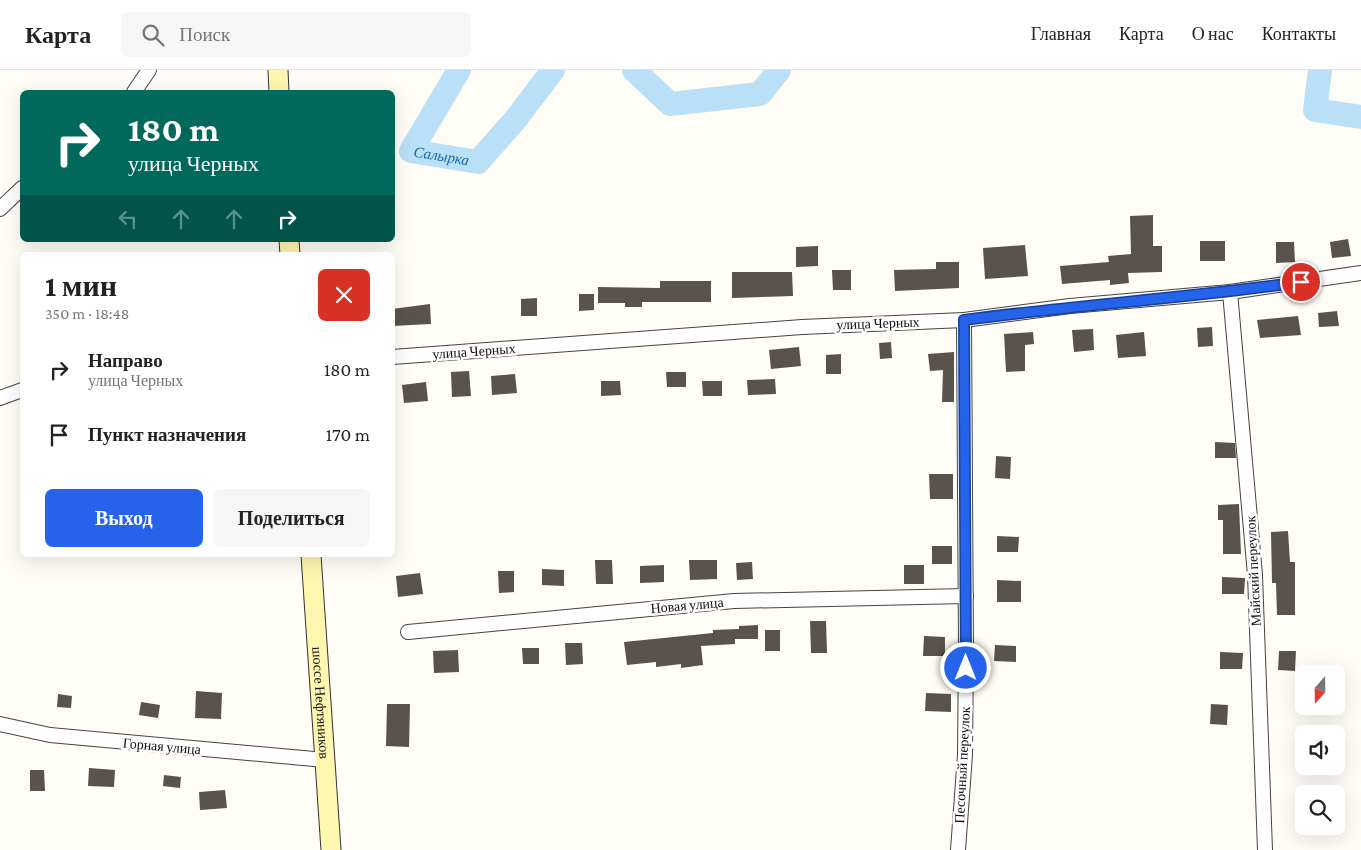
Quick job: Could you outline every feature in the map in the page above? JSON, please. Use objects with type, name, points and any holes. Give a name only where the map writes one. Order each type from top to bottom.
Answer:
[{"type":"main road","points":[[278,70],[279,90]]},
{"type":"main road","name":"шоссе Нефтяников","points":[[311,557],[331,850]]},
{"type":"street","points":[[135,90],[149,70]]},
{"type":"street","points":[[0,209],[20,190]]},
{"type":"street","name":"улица Черных","points":[[395,356],[802,326],[964,320],[1070,306],[1230,292],[1361,273]]},
{"type":"street","name":"Майский переулок","points":[[1230,292],[1255,574],[1265,850]]},
{"type":"street","name":"Песочный переулок","points":[[958,850],[965,755],[964,320]]},
{"type":"street","points":[[0,398],[20,391]]},
{"type":"street","name":"Новая улица","points":[[408,632],[734,601],[966,596]]},
{"type":"street","name":"Горная улица","points":[[0,724],[50,734],[325,760]]},
{"type":"building","points":[[1153,215],[1153,246],[1162,246],[1162,272],[1128,273],[1129,283],[1110,285],[1110,280],[1062,284],[1060,266],[1109,262],[1108,256],[1131,254],[1130,216]]},
{"type":"building","points":[[1348,239],[1351,256],[1332,258],[1330,242]]},
{"type":"building","points":[[1200,241],[1225,241],[1225,261],[1200,261]]},
{"type":"building","points":[[1276,242],[1294,242],[1295,262],[1276,263]]},
{"type":"building","points":[[1025,245],[1028,276],[985,279],[983,248]]},
{"type":"building","points":[[818,246],[818,266],[796,267],[796,247]]},
{"type":"building","points":[[936,262],[959,262],[959,288],[895,291],[894,270],[936,269]]},
{"type":"building","points":[[832,270],[851,270],[851,290],[833,290]]},
{"type":"building","points":[[732,272],[792,272],[793,296],[732,298]]},
{"type":"building","points":[[660,281],[711,281],[711,302],[642,302],[642,307],[625,307],[625,303],[598,303],[598,287],[660,288]]},
{"type":"building","points":[[579,294],[594,294],[594,310],[579,311]]},
{"type":"building","points":[[537,298],[537,316],[521,316],[521,299]]},
{"type":"building","points":[[430,304],[431,324],[395,326],[395,309]]},
{"type":"building","points":[[1337,311],[1339,326],[1319,327],[1318,313]]},
{"type":"building","points":[[1298,316],[1301,335],[1260,338],[1257,320]]},
{"type":"building","points":[[1212,327],[1213,346],[1198,347],[1197,328]]},
{"type":"building","points":[[1093,329],[1094,350],[1074,352],[1072,330]]},
{"type":"building","points":[[1033,332],[1034,344],[1025,345],[1025,371],[1006,372],[1004,334]]},
{"type":"building","points":[[1144,332],[1146,356],[1118,358],[1116,335]]},
{"type":"building","points":[[891,342],[892,358],[880,359],[879,343]]},
{"type":"building","points":[[799,347],[801,366],[771,369],[769,350]]},
{"type":"building","points":[[954,352],[954,402],[942,402],[943,370],[930,371],[928,354]]},
{"type":"building","points":[[841,354],[841,374],[826,374],[826,355]]},
{"type":"building","points":[[469,371],[471,396],[452,397],[451,372]]},
{"type":"building","points":[[666,372],[686,372],[686,387],[667,387]]},
{"type":"building","points":[[515,374],[517,393],[492,395],[491,376]]},
{"type":"building","points":[[775,379],[776,394],[748,395],[747,380]]},
{"type":"building","points":[[601,381],[620,381],[621,395],[601,396]]},
{"type":"building","points":[[702,381],[722,381],[722,396],[703,396]]},
{"type":"building","points":[[426,382],[428,401],[404,403],[402,385]]},
{"type":"building","points":[[1215,442],[1235,443],[1236,458],[1215,458]]},
{"type":"building","points":[[996,456],[1011,457],[1010,479],[995,478]]},
{"type":"building","points":[[929,474],[953,474],[953,499],[930,499]]},
{"type":"building","points":[[1239,504],[1241,554],[1223,554],[1223,520],[1218,520],[1218,505]]},
{"type":"building","points":[[1288,531],[1290,562],[1295,562],[1295,615],[1277,615],[1276,583],[1272,583],[1271,532]]},
{"type":"building","points":[[997,536],[1019,537],[1018,552],[997,552]]},
{"type":"building","points":[[932,546],[952,546],[952,564],[932,564]]},
{"type":"building","points":[[595,560],[612,560],[613,584],[596,584]]},
{"type":"building","points":[[689,560],[717,560],[717,579],[690,580]]},
{"type":"building","points":[[752,562],[753,579],[737,580],[736,563]]},
{"type":"building","points":[[664,565],[664,582],[640,583],[640,566]]},
{"type":"building","points":[[904,565],[924,565],[924,584],[904,584]]},
{"type":"building","points":[[542,569],[564,570],[564,586],[542,585]]},
{"type":"building","points":[[498,571],[514,571],[514,592],[499,593]]},
{"type":"building","points":[[420,573],[423,594],[398,597],[396,576]]},
{"type":"building","points":[[1222,577],[1245,578],[1244,594],[1222,594]]},
{"type":"building","points":[[997,580],[1021,581],[1021,602],[997,602]]},
{"type":"building","points":[[810,621],[826,621],[827,653],[811,653]]},
{"type":"building","points":[[758,625],[758,639],[735,639],[735,644],[701,646],[703,665],[681,668],[681,664],[656,667],[656,662],[627,665],[624,642],[713,633],[713,630],[739,629],[739,626]]},
{"type":"building","points":[[765,630],[780,630],[780,651],[765,651]]},
{"type":"building","points":[[924,636],[945,637],[945,656],[923,656]]},
{"type":"building","points":[[565,643],[582,643],[583,664],[566,665]]},
{"type":"building","points":[[995,645],[1016,646],[1016,662],[994,661]]},
{"type":"building","points":[[522,648],[539,648],[539,664],[523,664]]},
{"type":"building","points":[[458,650],[459,672],[434,673],[433,651]]},
{"type":"building","points":[[1279,651],[1296,651],[1295,671],[1278,670]]},
{"type":"building","points":[[1220,652],[1243,653],[1242,669],[1220,669]]},
{"type":"building","points":[[196,691],[222,693],[221,719],[195,718]]},
{"type":"building","points":[[926,693],[951,694],[951,712],[925,711]]},
{"type":"building","points":[[58,694],[72,696],[71,708],[57,707]]},
{"type":"building","points":[[141,702],[160,705],[158,718],[139,715]]},
{"type":"building","points":[[387,704],[410,704],[409,747],[386,746]]},
{"type":"building","points":[[1211,704],[1228,705],[1227,725],[1210,724]]},
{"type":"building","points":[[89,768],[115,770],[114,787],[88,786]]},
{"type":"building","points":[[30,770],[44,770],[45,791],[30,791]]},
{"type":"building","points":[[164,775],[181,777],[180,788],[163,786]]},
{"type":"building","points":[[225,790],[227,808],[200,810],[199,792]]},
{"type":"waterway","name":"Салырка","points":[[459,70],[411,151],[478,162],[515,120],[553,70]]},
{"type":"waterway","name":"Салырка","points":[[634,70],[670,104],[760,94],[779,70]]},
{"type":"waterway","name":"Салырка","points":[[1320,70],[1315,110],[1361,117]]},
{"type":"route","points":[[966,668],[964,320],[1070,306],[1230,292],[1301,282]]}]
